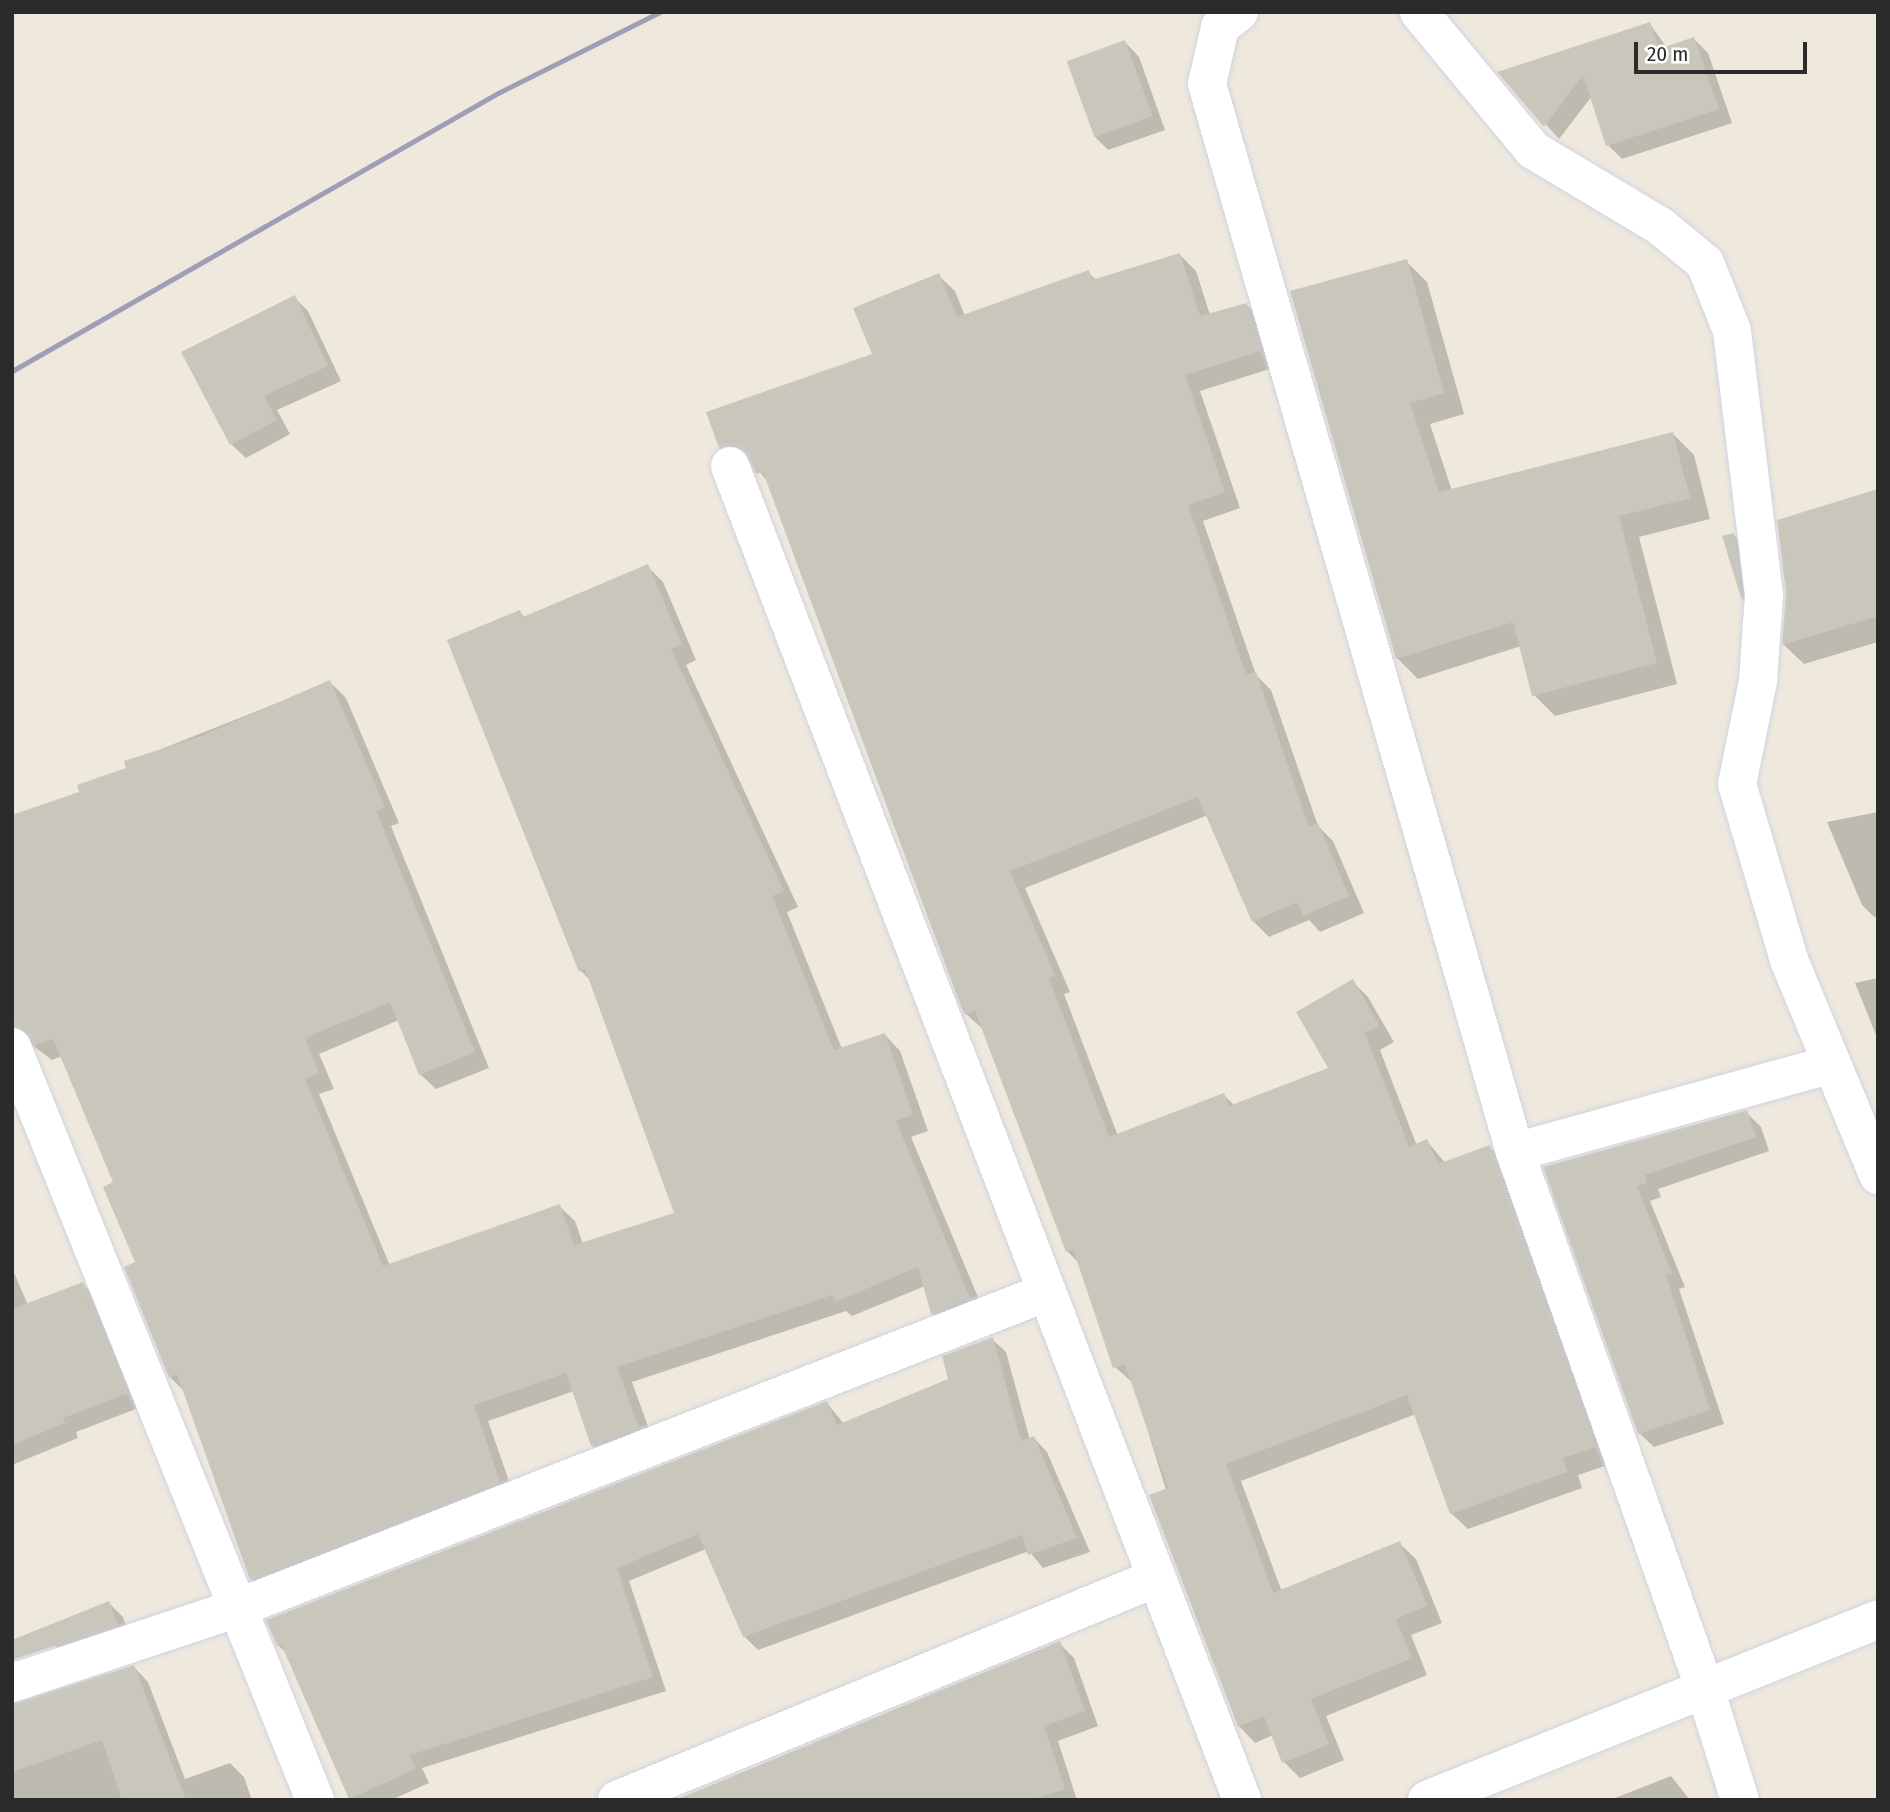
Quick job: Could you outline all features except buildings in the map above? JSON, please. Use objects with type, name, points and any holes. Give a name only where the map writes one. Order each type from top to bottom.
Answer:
[{"type":"street","points":[[1239,12],[1220,27],[1207,85],[1514,1152],[1705,1689],[1740,1800]]},
{"type":"street","points":[[1419,12],[1533,150],[1660,226],[1705,263],[1732,331],[1764,595],[1758,681],[1737,784],[1789,960],[1878,1175]]},
{"type":"street","points":[[730,466],[1242,1800]]},
{"type":"street","points":[[12,1047],[315,1800]]},
{"type":"street","points":[[1514,1152],[1832,1064]]},
{"type":"street","points":[[12,1683],[240,1608],[1047,1292]]},
{"type":"street","points":[[617,1800],[1157,1578]]},
{"type":"street","points":[[1427,1800],[1878,1620]]},
{"type":"railway","points":[[12,371],[498,93],[660,12]]}]
